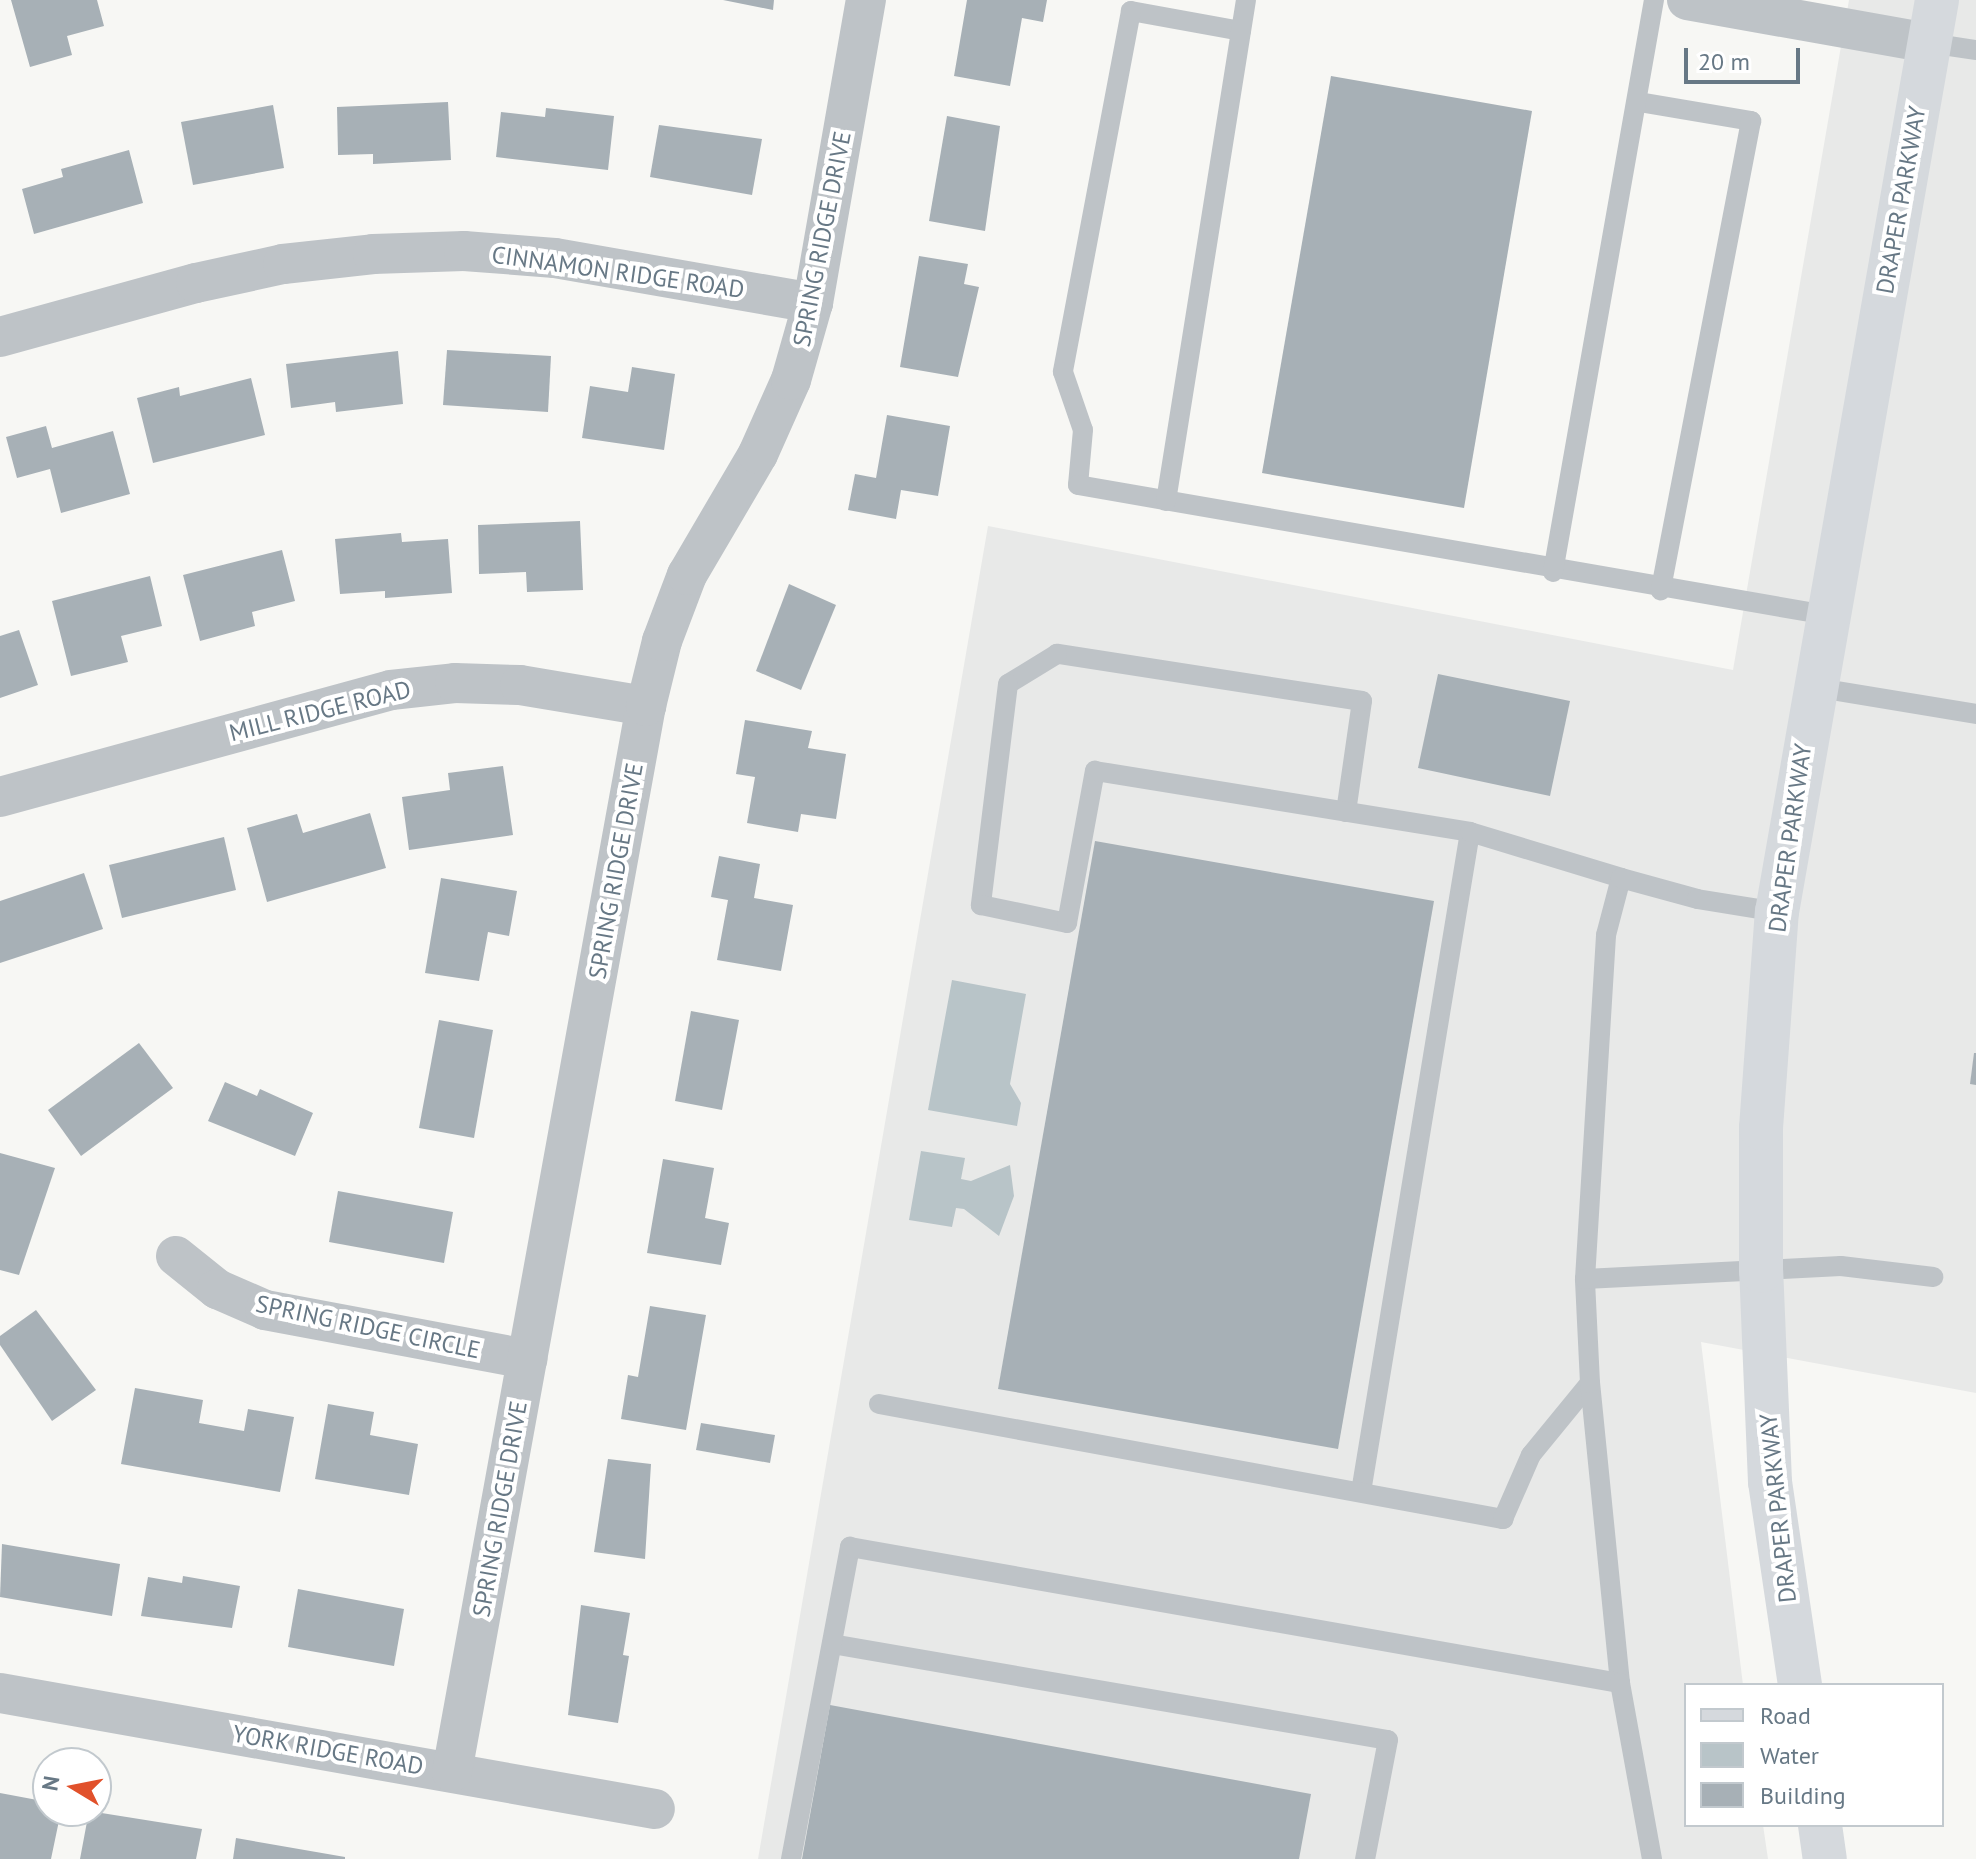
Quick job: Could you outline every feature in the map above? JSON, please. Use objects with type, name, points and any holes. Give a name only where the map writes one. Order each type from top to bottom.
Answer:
[{"type":"main road","name":"DRAPER PARKWAY","points":[[1800,1683],[1770,1482],[1761,1271],[1761,1128],[1777,912],[1813,687],[1937,0]]},
{"type":"main road","points":[[1820,1827],[1825,1859]]},
{"type":"street","name":"SPRING RIDGE DRIVE","points":[[452,1772],[646,706],[662,641],[687,575],[758,454],[791,380],[813,303],[866,0]]},
{"type":"street","points":[[1687,0],[1929,43]]},
{"type":"street","name":"CINNAMON RIDGE ROAD","points":[[0,337],[196,283],[283,264],[373,254],[464,251],[555,258],[813,303]]},
{"type":"street","name":"MILL RIDGE ROAD","points":[[0,797],[391,690],[455,683],[520,685],[646,706]]},
{"type":"street","name":"SPRING RIDGE CIRCLE","points":[[176,1256],[217,1289],[265,1310],[527,1359]]},
{"type":"street","name":"YORK RIDGE ROAD","points":[[0,1693],[655,1809]]},
{"type":"lane","points":[[1166,501],[1246,0]]},
{"type":"lane","points":[[1553,572],[1639,102],[1654,0]]},
{"type":"lane","points":[[1241,31],[1131,11],[1063,372],[1083,430],[1078,485],[1553,572],[1827,615]]},
{"type":"lane","points":[[1929,43],[1976,50]]},
{"type":"lane","points":[[1639,102],[1751,121],[1661,590]]},
{"type":"lane","points":[[1346,812],[1362,701],[1057,654],[1008,684],[981,905],[1067,923],[1095,771],[1346,812],[1470,832],[1697,899],[1777,912]]},
{"type":"lane","points":[[1813,687],[1976,714]]},
{"type":"lane","points":[[1361,1492],[1470,832]]},
{"type":"lane","points":[[1621,878],[1606,935],[1585,1279],[1590,1383],[1620,1683],[1652,1859]]},
{"type":"lane","points":[[1585,1279],[1841,1266],[1933,1277]]},
{"type":"lane","points":[[879,1404],[1503,1519],[1531,1455],[1590,1383]]},
{"type":"lane","points":[[791,1859],[850,1547],[1620,1683]]},
{"type":"lane","points":[[832,1644],[1388,1740],[1365,1859]]},
{"type":"shaded area","points":[[1849,0],[1976,0],[1976,1393],[1701,1342],[1743,1683],[1684,1683],[1684,1827],[1763,1827],[1768,1859],[758,1859],[988,526],[1733,670]]},
{"type":"water","points":[[952,980],[1026,994],[1010,1084],[1021,1103],[1017,1126],[928,1110]]},
{"type":"water","points":[[921,1151],[965,1158],[961,1179],[971,1181],[1010,1165],[1014,1196],[999,1236],[964,1209],[956,1208],[952,1227],[909,1220]]},
{"type":"building","points":[[11,0],[97,0],[104,26],[67,36],[72,55],[30,67]]},
{"type":"building","points":[[723,0],[774,0],[773,10]]},
{"type":"building","points":[[967,0],[1047,0],[1043,22],[1022,18],[1010,86],[954,76]]},
{"type":"building","points":[[1331,76],[1532,111],[1464,508],[1262,473]]},
{"type":"building","points":[[448,102],[451,160],[373,164],[373,154],[338,155],[337,107]]},
{"type":"building","points":[[273,105],[284,168],[193,185],[181,122]]},
{"type":"building","points":[[546,108],[614,116],[608,170],[496,157],[501,112],[545,117]]},
{"type":"building","points":[[947,116],[1000,126],[985,231],[929,221]]},
{"type":"building","points":[[659,125],[762,139],[752,195],[650,177]]},
{"type":"building","points":[[129,150],[143,203],[34,234],[22,189],[63,177],[61,169]]},
{"type":"building","points":[[919,256],[968,264],[964,284],[979,287],[958,377],[900,367]]},
{"type":"building","points":[[447,350],[551,356],[548,412],[443,405]]},
{"type":"building","points":[[398,351],[403,404],[336,412],[335,402],[291,408],[286,364]]},
{"type":"building","points":[[632,367],[675,374],[664,450],[582,438],[590,386],[628,392]]},
{"type":"building","points":[[251,378],[265,435],[153,463],[137,398],[179,387],[180,396]]},
{"type":"building","points":[[887,415],[950,426],[938,496],[901,490],[896,519],[848,510],[855,474],[876,478]]},
{"type":"building","points":[[46,426],[52,448],[113,431],[130,494],[61,513],[50,469],[17,478],[6,437]]},
{"type":"building","points":[[580,521],[583,590],[527,592],[526,572],[479,574],[478,525]]},
{"type":"building","points":[[401,533],[402,542],[448,539],[452,593],[385,598],[385,591],[340,594],[335,539]]},
{"type":"building","points":[[282,550],[295,601],[252,612],[255,626],[200,641],[183,575]]},
{"type":"building","points":[[150,576],[162,626],[121,636],[128,662],[71,676],[52,601]]},
{"type":"building","points":[[789,584],[836,605],[801,690],[756,671]]},
{"type":"building","points":[[19,630],[38,685],[0,698],[0,636]]},
{"type":"building","points":[[1438,674],[1570,701],[1550,796],[1418,768]]},
{"type":"building","points":[[745,720],[812,731],[808,748],[846,754],[836,819],[801,814],[798,832],[747,823],[755,777],[736,774]]},
{"type":"building","points":[[503,766],[513,835],[409,850],[402,797],[450,790],[448,773]]},
{"type":"building","points":[[370,813],[386,868],[267,902],[247,828],[297,814],[303,833]]},
{"type":"building","points":[[224,837],[236,890],[122,918],[109,865]]},
{"type":"building","points":[[1095,841],[1434,901],[1338,1449],[998,1389]]},
{"type":"building","points":[[719,856],[760,864],[754,898],[793,905],[781,971],[717,960],[728,900],[711,897]]},
{"type":"building","points":[[84,873],[103,929],[0,963],[0,901]]},
{"type":"building","points":[[441,878],[517,891],[509,936],[488,932],[479,981],[425,973]]},
{"type":"building","points":[[691,1011],[739,1020],[722,1110],[675,1101]]},
{"type":"building","points":[[439,1020],[493,1030],[474,1138],[419,1128]]},
{"type":"building","points":[[139,1043],[173,1088],[81,1156],[48,1110]]},
{"type":"building","points":[[1976,1053],[1976,1085],[1970,1084]]},
{"type":"building","points":[[225,1082],[257,1096],[260,1089],[313,1113],[295,1156],[208,1121]]},
{"type":"building","points":[[0,1153],[55,1168],[19,1275],[0,1270]]},
{"type":"building","points":[[663,1159],[714,1168],[705,1218],[729,1223],[721,1265],[647,1253]]},
{"type":"building","points":[[338,1191],[453,1212],[444,1263],[329,1242]]},
{"type":"building","points":[[650,1306],[706,1315],[686,1430],[621,1419],[628,1375],[638,1377]]},
{"type":"building","points":[[36,1310],[96,1390],[52,1421],[0,1345],[0,1336]]},
{"type":"building","points":[[135,1388],[203,1400],[199,1423],[244,1431],[248,1409],[294,1417],[280,1492],[121,1464]]},
{"type":"building","points":[[328,1404],[374,1412],[370,1435],[418,1444],[409,1495],[315,1479]]},
{"type":"building","points":[[701,1423],[775,1435],[770,1463],[696,1450]]},
{"type":"building","points":[[608,1459],[651,1464],[645,1559],[594,1552]]},
{"type":"building","points":[[2,1544],[120,1564],[112,1616],[0,1597]]},
{"type":"building","points":[[183,1576],[240,1586],[232,1628],[141,1616],[148,1577],[182,1583]]},
{"type":"building","points":[[298,1589],[404,1609],[394,1666],[288,1647]]},
{"type":"building","points":[[581,1605],[630,1613],[623,1655],[629,1656],[618,1723],[568,1715]]},
{"type":"building","points":[[830,1705],[1311,1794],[1299,1859],[802,1859]]},
{"type":"building","points":[[0,1793],[32,1799],[32,1827],[58,1827],[51,1859],[0,1859]]},
{"type":"building","points":[[112,1815],[202,1829],[196,1859],[80,1859],[86,1827],[112,1827]]},
{"type":"building","points":[[236,1838],[345,1857],[345,1859],[233,1859]]}]
